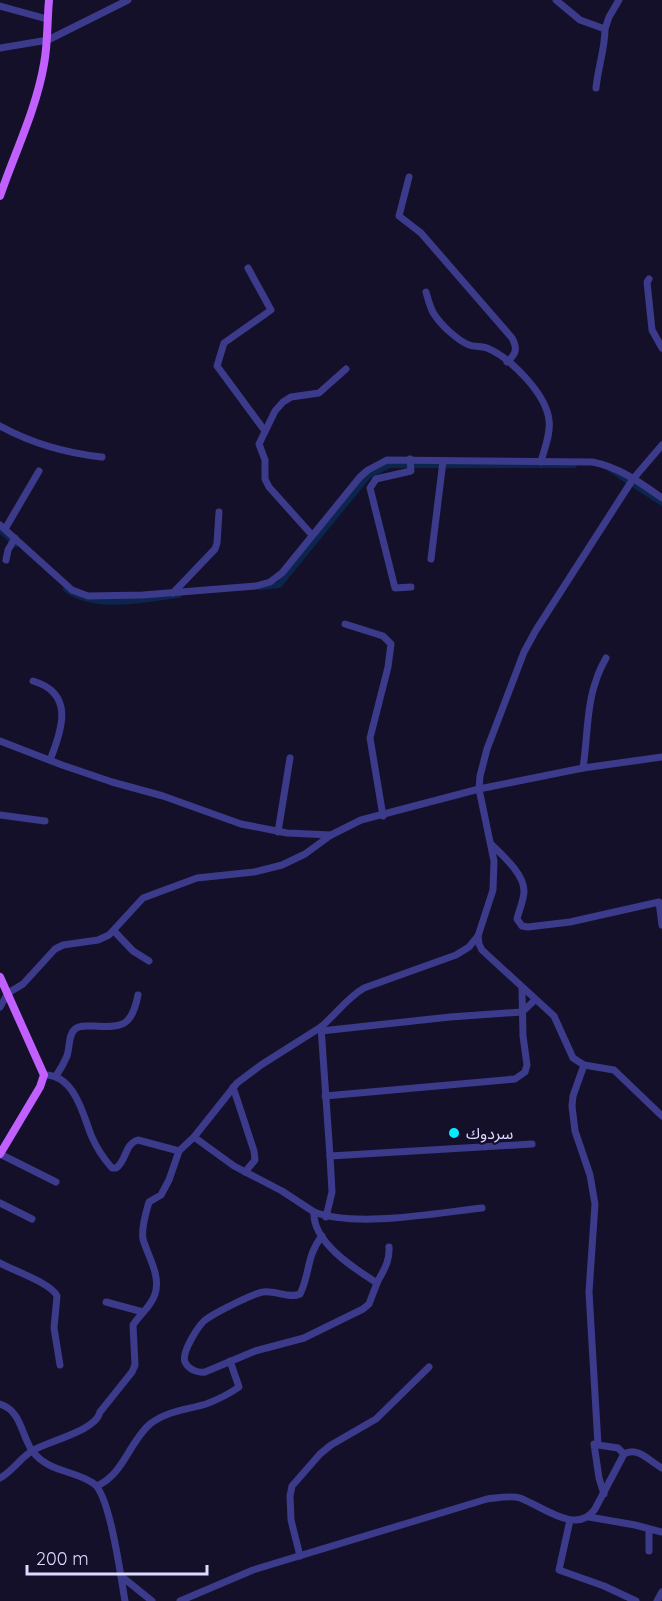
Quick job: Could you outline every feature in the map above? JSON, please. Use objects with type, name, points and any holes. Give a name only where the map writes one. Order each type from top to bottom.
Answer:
[{"type":"main road","points":[[0,195],[38,89],[48,40],[49,0]]},
{"type":"main road","points":[[0,977],[44,1075],[40,1087],[0,1154]]},
{"type":"street","points":[[0,48],[48,40],[128,0]]},
{"type":"street","points":[[556,0],[580,20],[605,29]]},
{"type":"street","points":[[596,88],[598,67],[605,47],[605,29],[619,0]]},
{"type":"street","points":[[0,6],[47,20]]},
{"type":"street","points":[[409,177],[399,216],[421,232],[512,338],[516,350],[507,362]]},
{"type":"street","points":[[248,268],[271,310],[224,343],[217,366],[265,431]]},
{"type":"street","points":[[649,279],[647,282],[652,330],[662,348]]},
{"type":"street","points":[[426,292],[434,314],[455,336],[470,345],[489,349],[507,362],[532,385],[542,399],[550,422],[541,462]]},
{"type":"street","points":[[312,535],[269,487],[265,479],[265,460],[259,444],[275,411],[283,402],[291,397],[319,393],[346,369]]},
{"type":"street","points":[[0,426],[55,450],[102,457]]},
{"type":"street","points":[[0,1478],[32,1451],[75,1434],[99,1416],[132,1372],[135,1365],[133,1329],[135,1322],[152,1302],[157,1288],[153,1266],[143,1237],[149,1202],[160,1195],[179,1151],[194,1137],[233,1087],[261,1065],[321,1029],[358,991],[456,955],[469,947],[478,936],[493,890],[494,871],[492,845],[480,789],[480,776],[487,750],[524,652],[545,613],[633,478],[662,445]]},
{"type":"street","points":[[410,459],[411,471],[376,479],[370,488],[395,588],[411,587]]},
{"type":"street","points":[[39,471],[2,527],[72,590],[80,594],[110,597],[256,586],[270,582],[282,573],[368,470],[387,460],[600,463],[633,478],[662,498]]},
{"type":"street","points":[[431,558],[443,461]]},
{"type":"street","points":[[174,593],[214,549],[217,543],[219,512]]},
{"type":"street","points":[[6,560],[8,550],[15,538]]},
{"type":"street","points":[[345,624],[383,636],[391,644],[388,667],[370,738],[383,816]]},
{"type":"street","points":[[583,768],[589,703],[606,658]]},
{"type":"street","points":[[33,681],[53,690],[63,709],[56,746],[50,760]]},
{"type":"street","points":[[0,741],[112,782],[164,796],[221,818],[278,832],[331,835]]},
{"type":"street","points":[[0,1007],[8,993],[23,984],[55,949],[63,945],[98,940],[114,931],[133,907],[148,896],[197,878],[254,872],[282,865],[353,823],[480,789],[583,768],[662,757]]},
{"type":"street","points":[[278,832],[290,758]]},
{"type":"street","points":[[0,815],[45,821]]},
{"type":"street","points":[[492,845],[520,877],[523,885],[523,898],[517,919],[522,926],[570,922],[660,901],[662,925]]},
{"type":"street","points":[[114,931],[133,951],[149,961]]},
{"type":"street","points":[[478,936],[482,950],[554,1017],[573,1058],[584,1065],[614,1070],[662,1116]]},
{"type":"street","points":[[325,1096],[515,1079],[521,1076],[525,1072],[526,1065],[522,989]]},
{"type":"street","points":[[56,1076],[66,1057],[72,1033],[75,1030],[84,1026],[112,1027],[124,1023],[135,1012],[138,995]]},
{"type":"street","points":[[321,1029],[522,1012],[535,1000]]},
{"type":"street","points":[[321,1029],[332,1191],[326,1217]]},
{"type":"street","points":[[584,1065],[573,1096],[572,1106],[577,1138],[590,1175],[595,1204],[589,1292],[598,1445],[618,1448],[624,1454]]},
{"type":"street","points":[[44,1075],[56,1076],[74,1094],[99,1151],[114,1169],[119,1167],[129,1146],[135,1141],[179,1151]]},
{"type":"street","points":[[233,1087],[254,1151],[255,1160],[244,1172]]},
{"type":"street","points":[[194,1137],[244,1172],[326,1217],[365,1220],[482,1208]]},
{"type":"street","points":[[330,1156],[532,1144]]},
{"type":"street","points":[[0,1154],[57,1182]]},
{"type":"street","points":[[0,1203],[32,1219]]},
{"type":"street","points":[[314,1212],[313,1220],[322,1236],[344,1261],[376,1283]]},
{"type":"street","points":[[322,1236],[309,1258],[300,1294],[294,1296],[261,1292],[208,1318],[198,1329],[186,1350],[184,1358],[188,1367],[202,1373],[266,1348],[304,1338],[349,1317],[369,1304],[376,1283],[390,1256],[389,1247]]},
{"type":"street","points":[[0,1263],[47,1285],[55,1292],[57,1304],[54,1328],[60,1365]]},
{"type":"street","points":[[106,1302],[143,1312]]},
{"type":"street","points":[[97,1486],[104,1483],[117,1470],[138,1435],[156,1420],[174,1411],[205,1404],[239,1387],[230,1361]]},
{"type":"street","points":[[300,1556],[291,1520],[292,1486],[320,1454],[331,1445],[376,1419],[429,1367]]},
{"type":"street","points":[[0,1404],[18,1419],[32,1451],[53,1468],[83,1478],[97,1486],[105,1506],[122,1576],[125,1601]]},
{"type":"street","points":[[594,1444],[604,1494]]},
{"type":"street","points":[[180,1601],[195,1599],[253,1570],[487,1499],[518,1498],[570,1520],[581,1521],[589,1517],[604,1494],[624,1454],[631,1450],[637,1451],[662,1468]]},
{"type":"street","points":[[589,1517],[662,1532]]},
{"type":"street","points":[[570,1520],[559,1570],[604,1586],[636,1601]]},
{"type":"street","points":[[649,1530],[650,1551]]},
{"type":"street","points":[[122,1576],[152,1601]]},
{"type":"street","points":[[657,1601],[662,1592]]},
{"type":"waterway","points":[[260,587],[279,585],[368,476],[389,465],[574,465]]},
{"type":"waterway","points":[[610,469],[662,503]]},
{"type":"waterway","points":[[0,530],[16,544]]},
{"type":"waterway","points":[[66,589],[78,596],[105,602],[136,601],[179,595]]},
{"type":"place","name":"سردوك","points":[[454,1133]]}]
